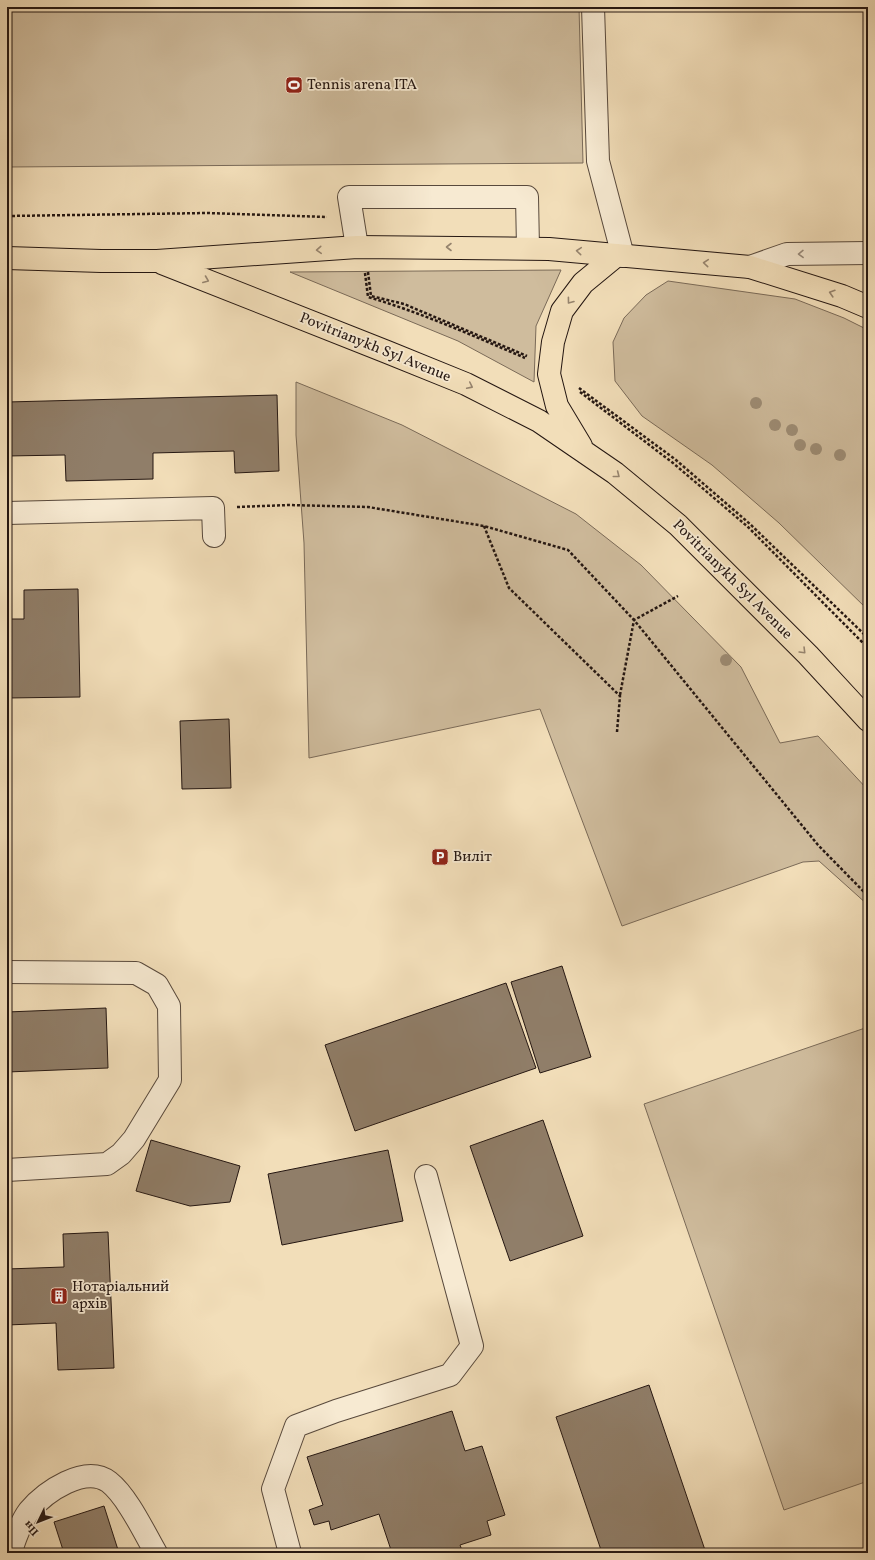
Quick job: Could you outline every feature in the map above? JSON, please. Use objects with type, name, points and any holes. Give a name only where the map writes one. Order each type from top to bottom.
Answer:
[{"type":"main road","name":"Povitrianykh Syl Avenue","points":[[7,258],[157,261],[361,247],[528,248],[750,267],[842,296],[868,307]]},
{"type":"main road","name":"Povitrianykh Syl Avenue","points":[[585,453],[557,406],[549,374],[553,342],[562,311],[583,283],[620,255]]},
{"type":"main road","name":"Povitrianykh Syl Avenue","points":[[157,261],[374,346],[466,384],[539,421],[615,473],[678,525],[808,655],[868,720]]},
{"type":"street","points":[[593,7],[598,161],[620,255]]},
{"type":"street","points":[[361,247],[349,196],[527,198],[528,248]]},
{"type":"street","points":[[750,267],[787,254],[868,253]]},
{"type":"street","points":[[7,512],[213,508],[214,536]]},
{"type":"street","points":[[7,972],[136,974],[157,985],[169,1006],[170,1080],[134,1139],[121,1154],[107,1164],[7,1170]]},
{"type":"street","points":[[290,1553],[273,1489],[296,1426],[336,1411],[450,1375],[472,1346],[426,1176]]},
{"type":"street","points":[[11,1553],[19,1531],[29,1511],[54,1489],[74,1479],[93,1475],[108,1481],[121,1494],[156,1553]]},
{"type":"path","points":[[361,247],[371,296],[404,304],[550,366],[676,460],[750,524],[868,638]]},
{"type":"path","points":[[213,508],[289,505],[368,507],[484,526],[568,550],[634,620],[818,845],[868,896]]},
{"type":"path","points":[[484,526],[509,588],[620,696]]},
{"type":"path","points":[[634,620],[678,596]]},
{"type":"path","points":[[617,732],[620,696],[634,620]]},
{"type":"shaded area","name":"Tennis arena ITA","points":[[7,7],[579,7],[583,163],[7,167]]},
{"type":"shaded area","points":[[561,270],[536,326],[534,382],[458,341],[290,272]]},
{"type":"shaded area","points":[[668,281],[795,299],[844,318],[868,330],[868,610],[779,523],[712,465],[642,416],[615,381],[613,342],[624,318],[646,295]]},
{"type":"shaded area","points":[[296,382],[402,425],[576,514],[641,565],[741,667],[780,743],[818,736],[868,790],[868,905],[819,861],[803,862],[622,926],[540,709],[309,758],[304,543],[296,435]]},
{"type":"shaded area","points":[[868,1027],[868,1481],[784,1510],[644,1104]]},
{"type":"building","points":[[277,395],[279,471],[235,473],[234,451],[153,453],[153,479],[66,481],[65,455],[7,456],[7,402]]},
{"type":"building","points":[[78,589],[80,697],[7,698],[7,619],[24,619],[24,590]]},
{"type":"building","points":[[229,719],[231,788],[182,789],[180,721]]},
{"type":"building","points":[[562,966],[591,1057],[540,1073],[511,982]]},
{"type":"building","points":[[506,983],[536,1068],[355,1131],[325,1045]]},
{"type":"building","points":[[106,1008],[108,1068],[7,1072],[7,1012]]},
{"type":"building","points":[[543,1120],[583,1236],[510,1261],[470,1146]]},
{"type":"building","points":[[151,1140],[240,1166],[230,1202],[190,1206],[136,1191]]},
{"type":"building","points":[[388,1150],[403,1221],[282,1245],[268,1174]]},
{"type":"building","name":"Нотаріальний архів","points":[[108,1232],[114,1368],[58,1370],[56,1323],[7,1325],[7,1269],[64,1267],[63,1234]]},
{"type":"building","points":[[649,1385],[706,1553],[602,1553],[556,1417]]},
{"type":"building","points":[[452,1411],[465,1451],[482,1446],[505,1515],[487,1521],[491,1535],[460,1545],[463,1553],[392,1553],[379,1514],[331,1530],[329,1521],[314,1525],[309,1510],[323,1505],[307,1457]]},
{"type":"building","points":[[104,1506],[119,1553],[64,1553],[54,1522]]},
{"type":"place","name":"Tennis arena ITA","points":[[294,85]]},
{"type":"place","name":"Виліт","points":[[440,857]]},
{"type":"place","name":"Нотаріальний архів","points":[[59,1296]]}]
